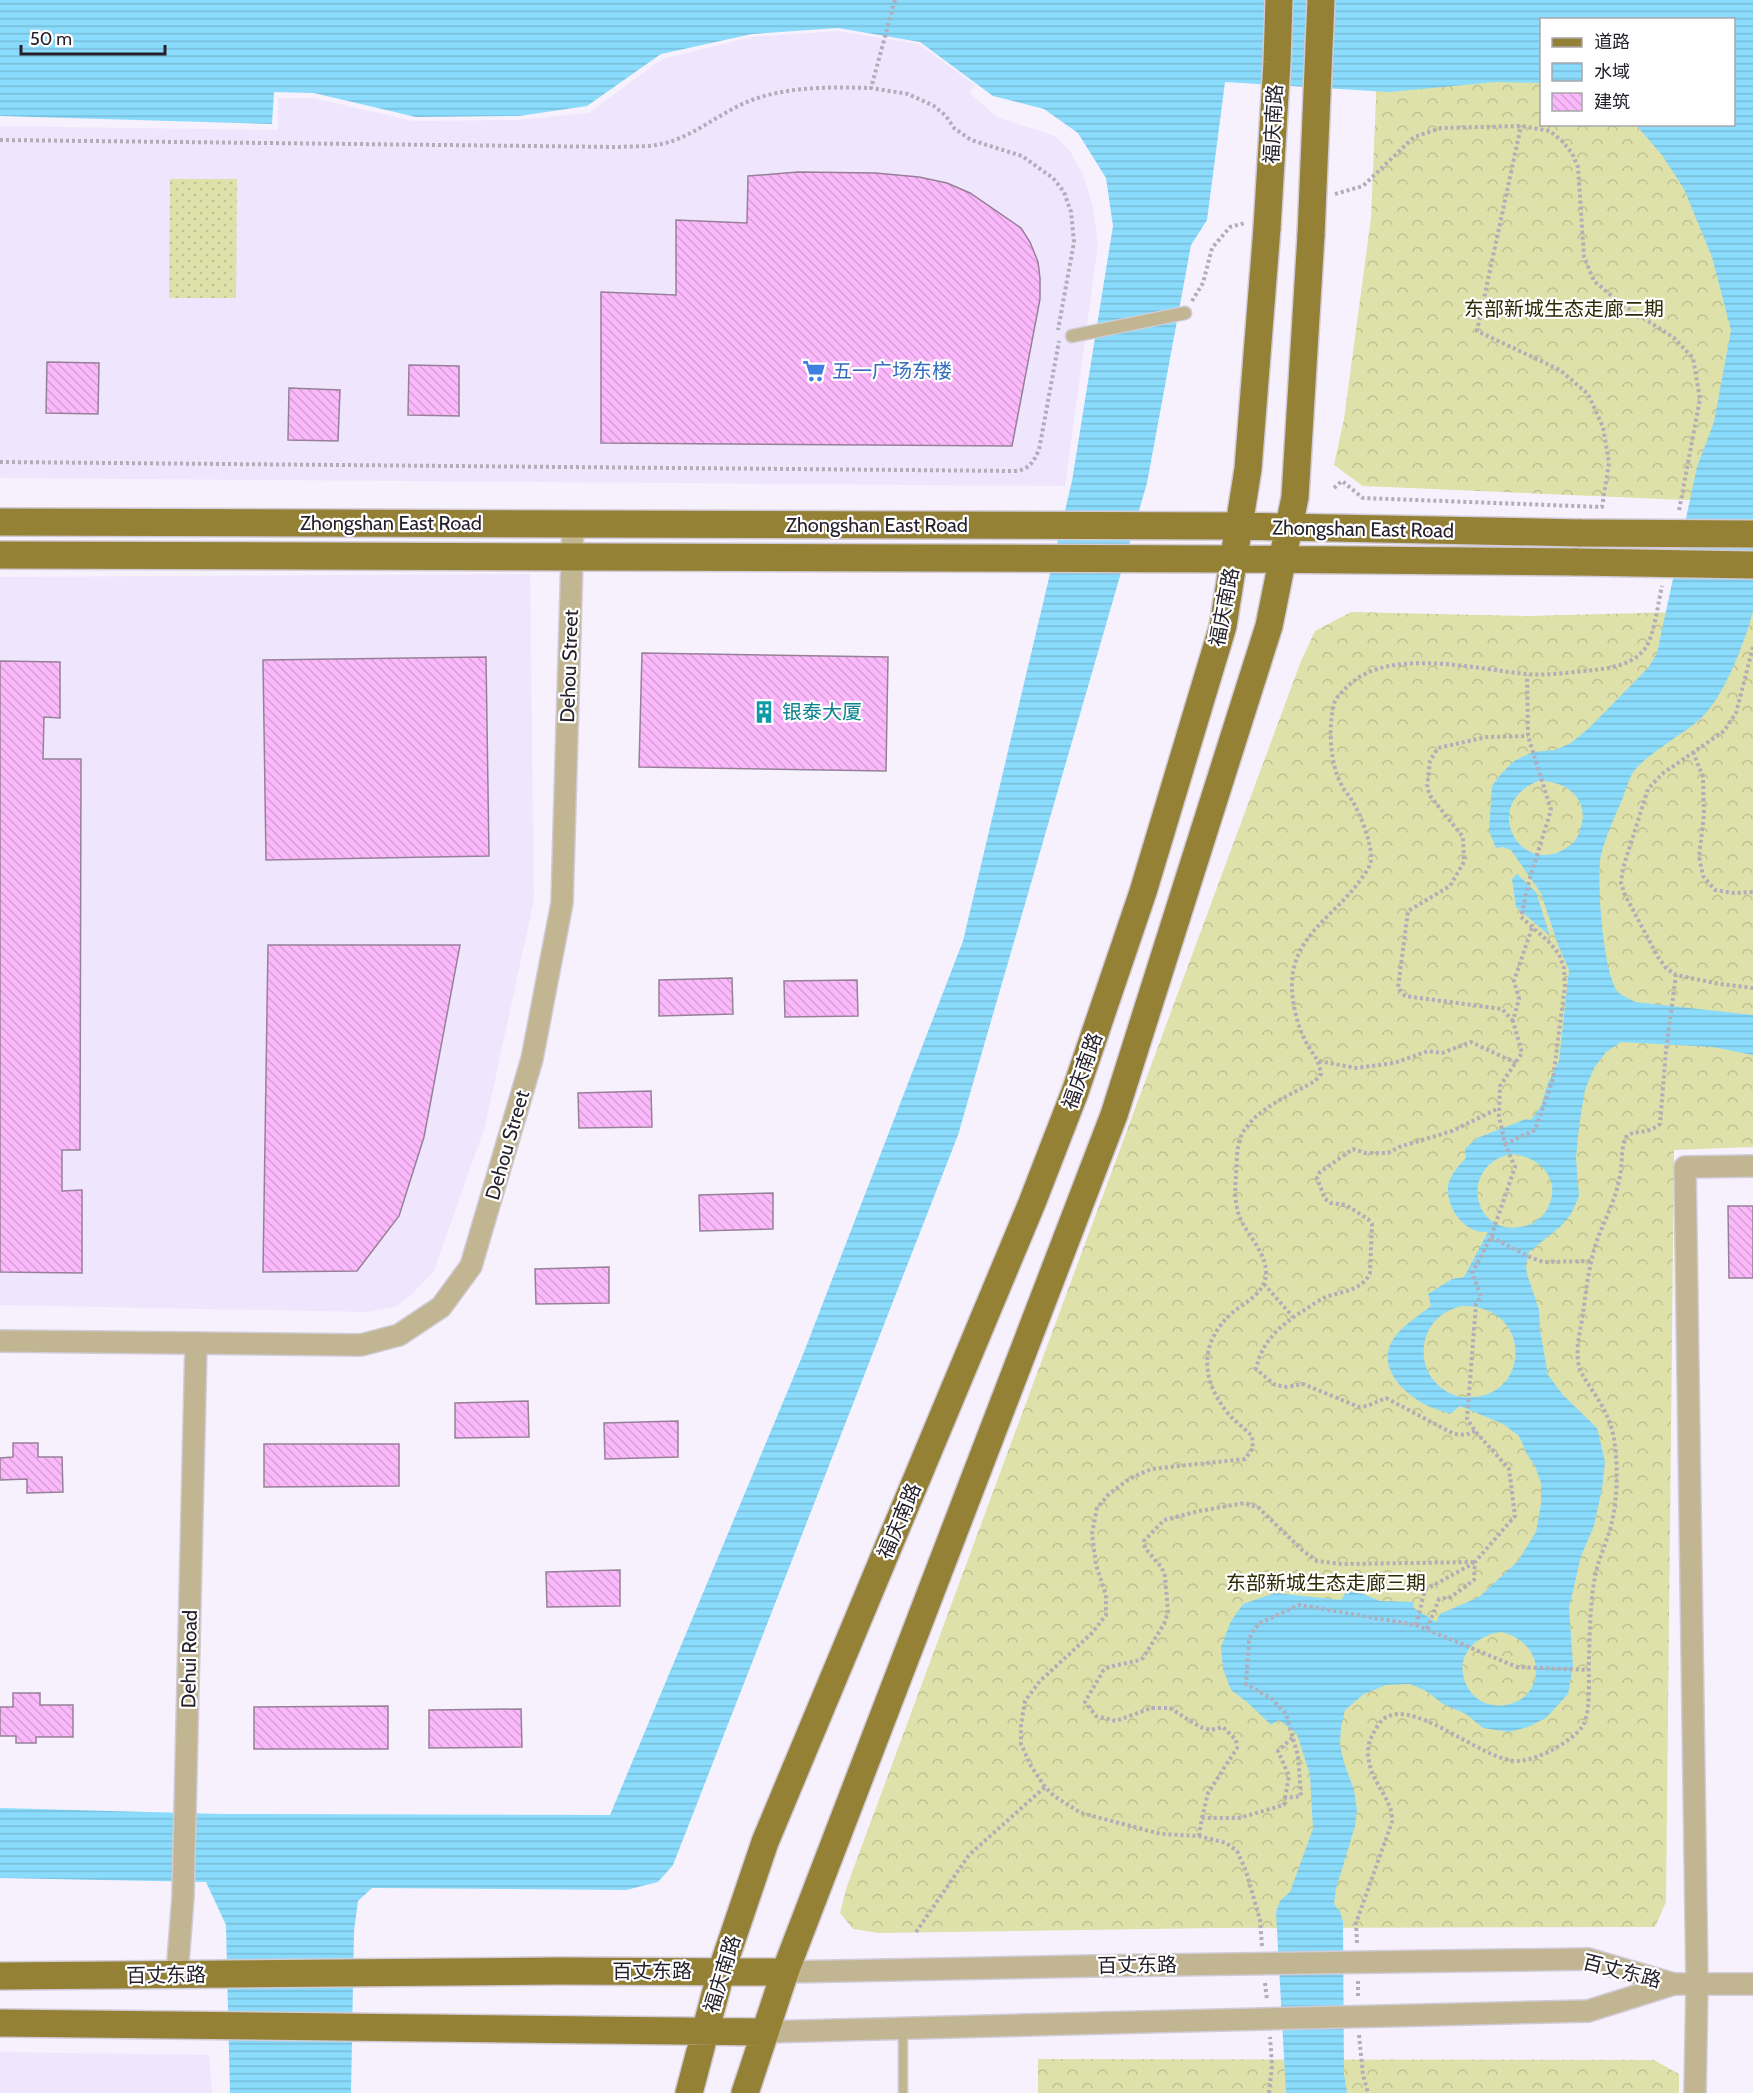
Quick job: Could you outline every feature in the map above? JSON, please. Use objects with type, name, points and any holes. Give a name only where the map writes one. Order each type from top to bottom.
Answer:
[{"type":"main road","name":"福庆南路","points":[[688,2093],[722,1972],[765,1842],[1032,1203],[1075,1092],[1143,892],[1223,626],[1248,469],[1260,224],[1277,62],[1279,0]]},
{"type":"main road","points":[[745,2093],[784,1972],[1114,1115],[1269,626],[1296,487],[1311,235],[1321,0]]},
{"type":"main road","name":"Zhongshan East Road","points":[[0,522],[1239,526],[1753,534]]},
{"type":"main road","name":"Zhongshan East Road","points":[[0,555],[1233,559],[1753,565]]},
{"type":"main road","name":"百丈东路","points":[[0,1976],[389,1972],[784,1972]]},
{"type":"main road","name":"百丈东路","points":[[0,2023],[345,2029],[764,2032]]},
{"type":"street","points":[[1072,336],[1185,313]]},
{"type":"street","name":"Dehou Street","points":[[0,1341],[360,1345],[399,1335],[441,1307],[471,1266],[532,1059],[562,903],[573,524]]},
{"type":"street","points":[[1695,2093],[1697,1984],[1685,1167],[1753,1166]]},
{"type":"street","name":"Dehui Road","points":[[177,1974],[183,1896],[196,1343]]},
{"type":"street","name":"百丈东路","points":[[784,1972],[1588,1959],[1674,1984]]},
{"type":"street","points":[[1674,1984],[1753,1984]]},
{"type":"street","name":"百丈东路","points":[[764,2032],[1588,2011],[1674,1984]]},
{"type":"lane","points":[[903,2029],[903,2093]]},
{"type":"path","points":[[871,88],[895,0]]},
{"type":"path","points":[[0,140],[647,146],[676,139],[752,100],[784,90],[823,87],[871,88],[908,94],[934,106],[946,116],[954,128],[971,140],[1022,156],[1053,178],[1064,192],[1071,212],[1074,242],[1057,329],[1060,335],[1039,450],[1026,470],[0,462]]},
{"type":"path","points":[[1330,196],[1363,186],[1414,137],[1441,128],[1521,126],[1550,131],[1562,141],[1572,153],[1578,167],[1584,257],[1594,281],[1620,303],[1674,338],[1694,358],[1700,399],[1678,517]]},
{"type":"path","points":[[1334,488],[1342,481],[1363,498],[1602,507],[1609,463],[1602,427],[1588,394],[1560,370],[1477,331],[1521,126]]},
{"type":"path","points":[[1185,313],[1203,283],[1212,248],[1230,227],[1260,224]]},
{"type":"path","points":[[1263,1954],[1260,1920],[1246,1871],[1237,1851],[1226,1843],[1199,1836],[1161,1834],[1081,1813],[1054,1796],[1031,1766],[1021,1744],[1025,1701],[1040,1681],[1092,1633],[1106,1615],[1106,1595],[1096,1566],[1092,1534],[1097,1508],[1109,1494],[1130,1479],[1151,1469],[1245,1459],[1253,1448],[1252,1436],[1227,1412],[1217,1397],[1209,1378],[1207,1352],[1214,1332],[1232,1313],[1252,1298],[1264,1284],[1266,1272],[1261,1252],[1244,1228],[1237,1213],[1234,1195],[1237,1152],[1242,1135],[1257,1116],[1315,1081],[1321,1074],[1319,1061],[1306,1042],[1296,1017],[1292,968],[1301,945],[1350,894],[1365,874],[1371,859],[1363,821],[1341,784],[1336,769],[1330,730],[1334,701],[1351,682],[1376,670],[1402,663],[1462,666],[1527,675],[1612,668],[1635,658],[1646,647],[1663,582]]},
{"type":"path","points":[[1753,647],[1736,713],[1724,731],[1662,774],[1648,789],[1623,868],[1621,882],[1624,895],[1666,968],[1676,975],[1753,988]]},
{"type":"path","points":[[1505,1144],[1535,1130],[1551,1088],[1565,986],[1564,968],[1559,954],[1521,917],[1529,881],[1551,810],[1527,736],[1527,675]]},
{"type":"path","points":[[1416,1625],[1425,1590],[1475,1562],[1515,1516],[1509,1469],[1475,1431],[1467,1419],[1467,1413],[1476,1304],[1481,1296],[1472,1274],[1491,1237],[1515,1167],[1505,1144],[1499,1108],[1500,1086],[1522,1053],[1513,1022],[1502,1009],[1405,996],[1398,988],[1408,911],[1450,886],[1464,862],[1463,837],[1431,797],[1427,788],[1430,761],[1438,748],[1487,737],[1527,736]]},
{"type":"path","points":[[1693,752],[1703,777],[1704,815],[1699,856],[1702,876],[1715,890],[1734,893],[1753,892]]},
{"type":"path","points":[[1513,1022],[1519,999],[1514,981],[1532,928]]},
{"type":"path","points":[[1357,1945],[1356,1923],[1392,1822],[1390,1809],[1375,1782],[1368,1750],[1371,1737],[1381,1722],[1393,1714],[1408,1714],[1430,1722],[1487,1752],[1521,1761],[1570,1740],[1583,1725],[1588,1706],[1592,1596],[1597,1570],[1612,1522],[1616,1464],[1612,1429],[1607,1415],[1583,1377],[1578,1362],[1578,1343],[1595,1246],[1619,1181],[1622,1144],[1627,1135],[1633,1132],[1650,1131],[1660,1124],[1666,1050],[1676,975]]},
{"type":"path","points":[[1319,1061],[1356,1068],[1394,1063],[1428,1051],[1442,1053],[1471,1042],[1516,1063]]},
{"type":"path","points":[[1475,1431],[1466,1435],[1454,1434],[1386,1398],[1359,1407],[1303,1384],[1287,1387],[1275,1385],[1256,1369],[1258,1360],[1272,1333],[1326,1297],[1360,1286],[1367,1280],[1370,1273],[1372,1224],[1346,1205],[1331,1203],[1325,1199],[1317,1178],[1320,1172],[1353,1149],[1365,1154],[1388,1153],[1399,1147],[1452,1131],[1499,1108]]},
{"type":"path","points":[[1491,1237],[1543,1262],[1592,1261]]},
{"type":"path","points":[[1264,1284],[1293,1317]]},
{"type":"path","points":[[1199,1836],[1208,1794],[1237,1748],[1236,1740],[1223,1727],[1210,1730],[1200,1727],[1170,1708],[1151,1708],[1116,1721],[1096,1716],[1085,1702],[1103,1671],[1143,1658],[1164,1624],[1168,1612],[1165,1576],[1162,1568],[1145,1548],[1144,1541],[1164,1520],[1245,1503],[1259,1508],[1302,1550],[1317,1561],[1342,1564],[1475,1562]]},
{"type":"path","points":[[1427,1629],[1439,1599],[1451,1597],[1474,1580],[1475,1562]]},
{"type":"path","points":[[1285,1798],[1301,1796],[1298,1755],[1286,1714],[1272,1699],[1246,1684],[1249,1641],[1252,1632],[1260,1623],[1299,1605],[1416,1625],[1517,1667],[1588,1670]]},
{"type":"path","points":[[1202,1818],[1239,1818],[1284,1805],[1289,1776],[1278,1751],[1292,1735]]},
{"type":"path","points":[[916,1932],[969,1855],[1045,1787]]},
{"type":"path","points":[[1265,1976],[1268,2009]]},
{"type":"path","points":[[1358,1978],[1358,2001]]},
{"type":"path","points":[[1269,2031],[1272,2065],[1269,2093]]},
{"type":"path","points":[[1359,2034],[1363,2075],[1368,2093]]},
{"type":"shaded area","points":[[838,31],[919,44],[975,85],[969,93],[997,117],[1055,136],[1070,151],[1084,177],[1093,207],[1098,245],[1065,486],[0,478],[0,126],[278,130],[278,98],[313,98],[413,121],[519,120],[589,113],[662,59],[751,37]]},
{"type":"shaded area","points":[[530,574],[534,900],[485,1126],[434,1271],[396,1307],[367,1312],[0,1305],[0,577]]},
{"type":"shaded area","points":[[0,2052],[209,2055],[212,2093],[0,2093]]},
{"type":"green space","name":"东部新城生态走廊二期","points":[[1375,0],[1753,0],[1753,498],[1685,500],[1363,486],[1334,465],[1344,419],[1371,218],[1376,98]]},
{"type":"green space","points":[[170,179],[237,179],[236,298],[169,298]]},
{"type":"green space","name":"东部新城生态走廊三期","points":[[1753,610],[1753,1147],[1674,1150],[1666,1902],[1655,1927],[1217,1928],[879,1933],[853,1929],[840,1913],[847,1886],[1301,661],[1315,631],[1351,612],[1529,616]]},
{"type":"green space","points":[[1038,2059],[1654,2060],[1679,2074],[1679,2093],[1038,2093]]},
{"type":"water","points":[[0,0],[1753,0],[1753,611],[1732,670],[1708,711],[1692,726],[1644,760],[1632,774],[1603,848],[1599,884],[1605,949],[1613,984],[1619,993],[1635,1002],[1753,1015],[1753,1055],[1713,1047],[1621,1042],[1606,1052],[1594,1068],[1585,1090],[1576,1158],[1579,1196],[1571,1214],[1561,1226],[1529,1252],[1526,1265],[1539,1310],[1548,1375],[1563,1395],[1597,1428],[1605,1462],[1594,1526],[1581,1556],[1569,1608],[1573,1666],[1568,1694],[1546,1718],[1528,1727],[1509,1732],[1483,1728],[1466,1714],[1443,1704],[1426,1691],[1410,1684],[1386,1685],[1364,1694],[1345,1710],[1340,1745],[1354,1790],[1357,1810],[1355,1826],[1336,1889],[1334,1904],[1343,1922],[1344,2074],[1347,2093],[1286,2093],[1276,1912],[1280,1901],[1290,1892],[1313,1829],[1310,1775],[1297,1734],[1279,1720],[1271,1725],[1231,1690],[1223,1669],[1221,1647],[1231,1621],[1243,1604],[1275,1593],[1341,1600],[1349,1588],[1380,1601],[1413,1602],[1414,1608],[1436,1622],[1440,1614],[1479,1597],[1518,1561],[1536,1532],[1541,1504],[1541,1483],[1519,1436],[1503,1424],[1460,1406],[1450,1414],[1418,1400],[1399,1384],[1393,1375],[1388,1355],[1391,1344],[1398,1333],[1431,1306],[1428,1294],[1452,1279],[1464,1277],[1488,1232],[1474,1230],[1462,1222],[1453,1210],[1448,1196],[1449,1182],[1466,1158],[1465,1149],[1477,1138],[1526,1119],[1531,1120],[1541,1106],[1548,1083],[1559,1061],[1569,970],[1541,893],[1511,850],[1503,847],[1496,848],[1489,831],[1492,786],[1514,761],[1533,752],[1555,750],[1571,743],[1589,728],[1648,668],[1657,653],[1697,467],[1714,422],[1731,330],[1712,257],[1684,189],[1662,155],[1637,126],[1735,126],[1735,18],[1540,18],[1540,83],[1496,82],[1389,92],[1225,82],[1207,220],[1191,245],[1147,483],[958,1135],[673,1865],[658,1882],[626,1890],[372,1888],[358,1901],[354,1931],[351,2093],[230,2093],[226,1925],[206,1882],[0,1878],[0,1808],[221,1814],[610,1815],[804,1352],[963,941],[1072,481],[1113,226],[1106,178],[1078,133],[1044,109],[993,96],[920,42],[838,28],[752,34],[661,54],[587,106],[519,116],[416,117],[314,93],[274,92],[272,124],[0,116]],"holes":[[[1538,781],[1567,788],[1579,801],[1582,810],[1583,819],[1577,838],[1566,848],[1549,855],[1534,854],[1522,846],[1513,835],[1509,821],[1511,806],[1520,792]],[[1511,1154],[1522,1156],[1540,1165],[1551,1181],[1551,1200],[1546,1211],[1538,1220],[1520,1227],[1504,1227],[1491,1221],[1483,1211],[1478,1198],[1478,1184],[1483,1172],[1494,1161]],[[1461,1306],[1485,1309],[1501,1319],[1512,1334],[1516,1350],[1513,1367],[1505,1382],[1491,1393],[1471,1397],[1453,1395],[1438,1385],[1427,1370],[1424,1343],[1431,1326],[1448,1311]],[[1501,1632],[1518,1639],[1530,1650],[1535,1663],[1536,1676],[1531,1688],[1522,1698],[1509,1704],[1493,1705],[1475,1697],[1468,1688],[1462,1668],[1464,1659],[1474,1644],[1482,1638]]]},
{"type":"water","points":[[1517,874],[1536,892],[1550,936],[1516,907],[1512,879]]},
{"type":"building","name":"五一广场东楼","points":[[798,172],[875,173],[919,177],[947,183],[970,193],[1021,228],[1038,262],[1040,299],[1012,446],[601,443],[601,292],[676,295],[676,220],[747,223],[748,176]]},
{"type":"building","points":[[47,362],[99,363],[98,414],[46,413]]},
{"type":"building","points":[[409,365],[459,366],[459,416],[408,415]]},
{"type":"building","points":[[289,388],[340,390],[338,441],[288,440]]},
{"type":"building","name":"银泰大厦","points":[[642,653],[888,657],[886,771],[639,767]]},
{"type":"building","points":[[486,657],[489,856],[266,860],[263,660]]},
{"type":"building","points":[[0,661],[60,662],[60,718],[44,717],[43,759],[81,759],[80,1150],[62,1150],[62,1191],[82,1190],[82,1273],[0,1272]]},
{"type":"building","points":[[268,945],[460,945],[424,1137],[399,1216],[357,1271],[263,1272]]},
{"type":"building","points":[[732,978],[733,1014],[659,1016],[659,980]]},
{"type":"building","points":[[857,980],[858,1016],[785,1017],[784,981]]},
{"type":"building","points":[[651,1091],[652,1127],[579,1128],[578,1093]]},
{"type":"building","points":[[773,1193],[773,1229],[700,1231],[699,1195]]},
{"type":"building","points":[[1728,1206],[1753,1206],[1753,1278],[1729,1278]]},
{"type":"building","points":[[609,1267],[609,1303],[536,1304],[535,1269]]},
{"type":"building","points":[[528,1401],[529,1437],[455,1438],[455,1403]]},
{"type":"building","points":[[678,1421],[678,1457],[605,1459],[604,1423]]},
{"type":"building","points":[[13,1443],[38,1443],[38,1457],[62,1457],[63,1492],[27,1493],[27,1479],[0,1480],[0,1458],[13,1457]]},
{"type":"building","points":[[264,1444],[399,1444],[399,1486],[264,1487]]},
{"type":"building","points":[[620,1570],[620,1606],[547,1607],[546,1572]]},
{"type":"building","points":[[13,1693],[40,1693],[40,1705],[73,1705],[73,1737],[36,1737],[36,1743],[16,1743],[16,1736],[0,1736],[0,1707],[13,1707]]},
{"type":"building","points":[[388,1706],[388,1749],[254,1749],[254,1707]]},
{"type":"building","points":[[521,1709],[522,1747],[429,1748],[429,1710]]},
{"type":"place","name":"五一广场东楼","points":[[814,371]]},
{"type":"place","name":"银泰大厦","points":[[764,712]]}]
